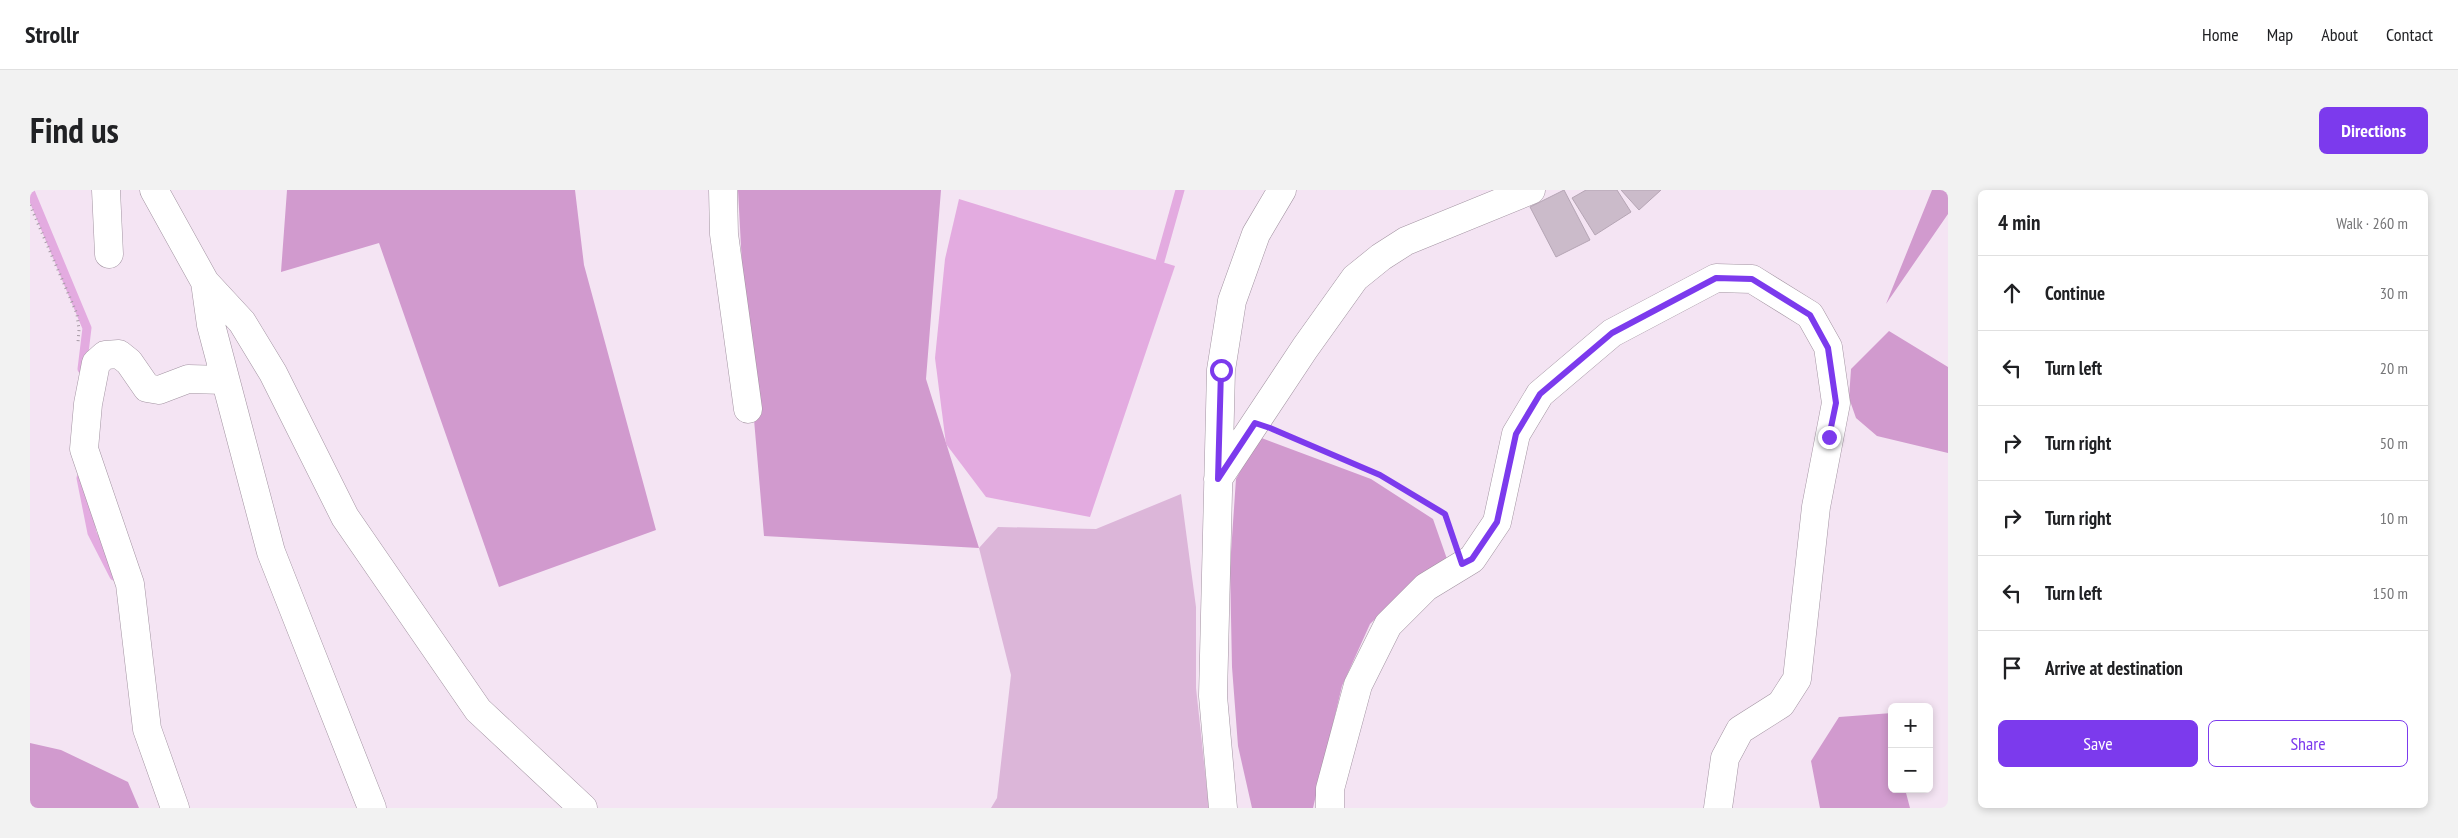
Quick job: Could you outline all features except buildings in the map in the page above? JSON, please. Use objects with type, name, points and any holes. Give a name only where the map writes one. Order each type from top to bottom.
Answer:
[{"type":"street","points":[[106,190],[109,254]]},
{"type":"street","points":[[154,190],[205,282],[242,322],[273,373],[346,517],[478,710],[583,808]]},
{"type":"street","points":[[723,190],[724,234],[748,409]]},
{"type":"street","points":[[1223,808],[1213,696],[1221,370],[1232,301],[1256,234],[1282,190]]},
{"type":"street","points":[[1218,479],[1355,278],[1381,257],[1406,242],[1531,190]]},
{"type":"street","points":[[1330,808],[1330,789],[1358,685],[1388,625],[1426,587],[1472,559],[1497,522],[1516,434],[1540,394],[1612,333],[1716,278],[1752,279],[1810,315],[1828,348],[1836,403],[1816,507],[1797,679],[1781,704],[1740,730],[1725,758],[1718,808]]},
{"type":"street","points":[[205,282],[211,325],[271,552],[372,808]]},
{"type":"street","points":[[175,808],[147,729],[130,584],[84,449],[88,404],[96,363],[105,355],[119,354],[129,362],[146,388],[159,390],[188,379],[225,380]]},
{"type":"path","points":[[30,205],[77,314],[79,330],[77,349]]},
{"type":"path","points":[[1255,423],[1380,475],[1445,514],[1462,564]]},
{"type":"shaded area","points":[[287,190],[575,190],[584,265],[656,530],[499,587],[379,243],[281,272]]},
{"type":"shaded area","points":[[738,190],[941,190],[926,379],[979,548],[764,536],[744,303]]},
{"type":"shaded area","points":[[1932,190],[1948,190],[1948,214],[1886,304]]},
{"type":"shaded area","points":[[959,199],[1175,266],[1090,517],[986,497],[946,444],[935,358],[945,259]]},
{"type":"shaded area","points":[[1889,331],[1948,367],[1948,453],[1877,436],[1856,418],[1849,398],[1851,369]]},
{"type":"shaded area","points":[[1259,437],[1371,479],[1433,519],[1447,559],[1409,586],[1370,624],[1342,686],[1313,808],[1252,808],[1238,746],[1232,667],[1230,567],[1236,479]]},
{"type":"shaded area","points":[[1181,494],[1196,607],[1196,688],[1209,808],[991,808],[997,798],[1011,675],[979,548],[998,527],[1096,529]]},
{"type":"shaded area","points":[[1888,713],[1888,793],[1906,793],[1910,808],[1820,808],[1811,761],[1839,717]]},
{"type":"shaded area","points":[[30,743],[61,750],[128,782],[139,808],[30,808]]},
{"type":"waterway","points":[[1160,261],[1180,190]]},
{"type":"waterway","points":[[30,191],[87,328],[82,369]]},
{"type":"waterway","points":[[81,478],[92,533],[114,576]]},
{"type":"route","points":[[1221,370],[1218,479],[1255,423],[1270,428],[1380,475],[1445,514],[1462,564],[1472,559],[1497,522],[1516,434],[1540,394],[1612,333],[1716,278],[1752,279],[1810,315],[1828,348],[1836,403],[1829,437]]}]
